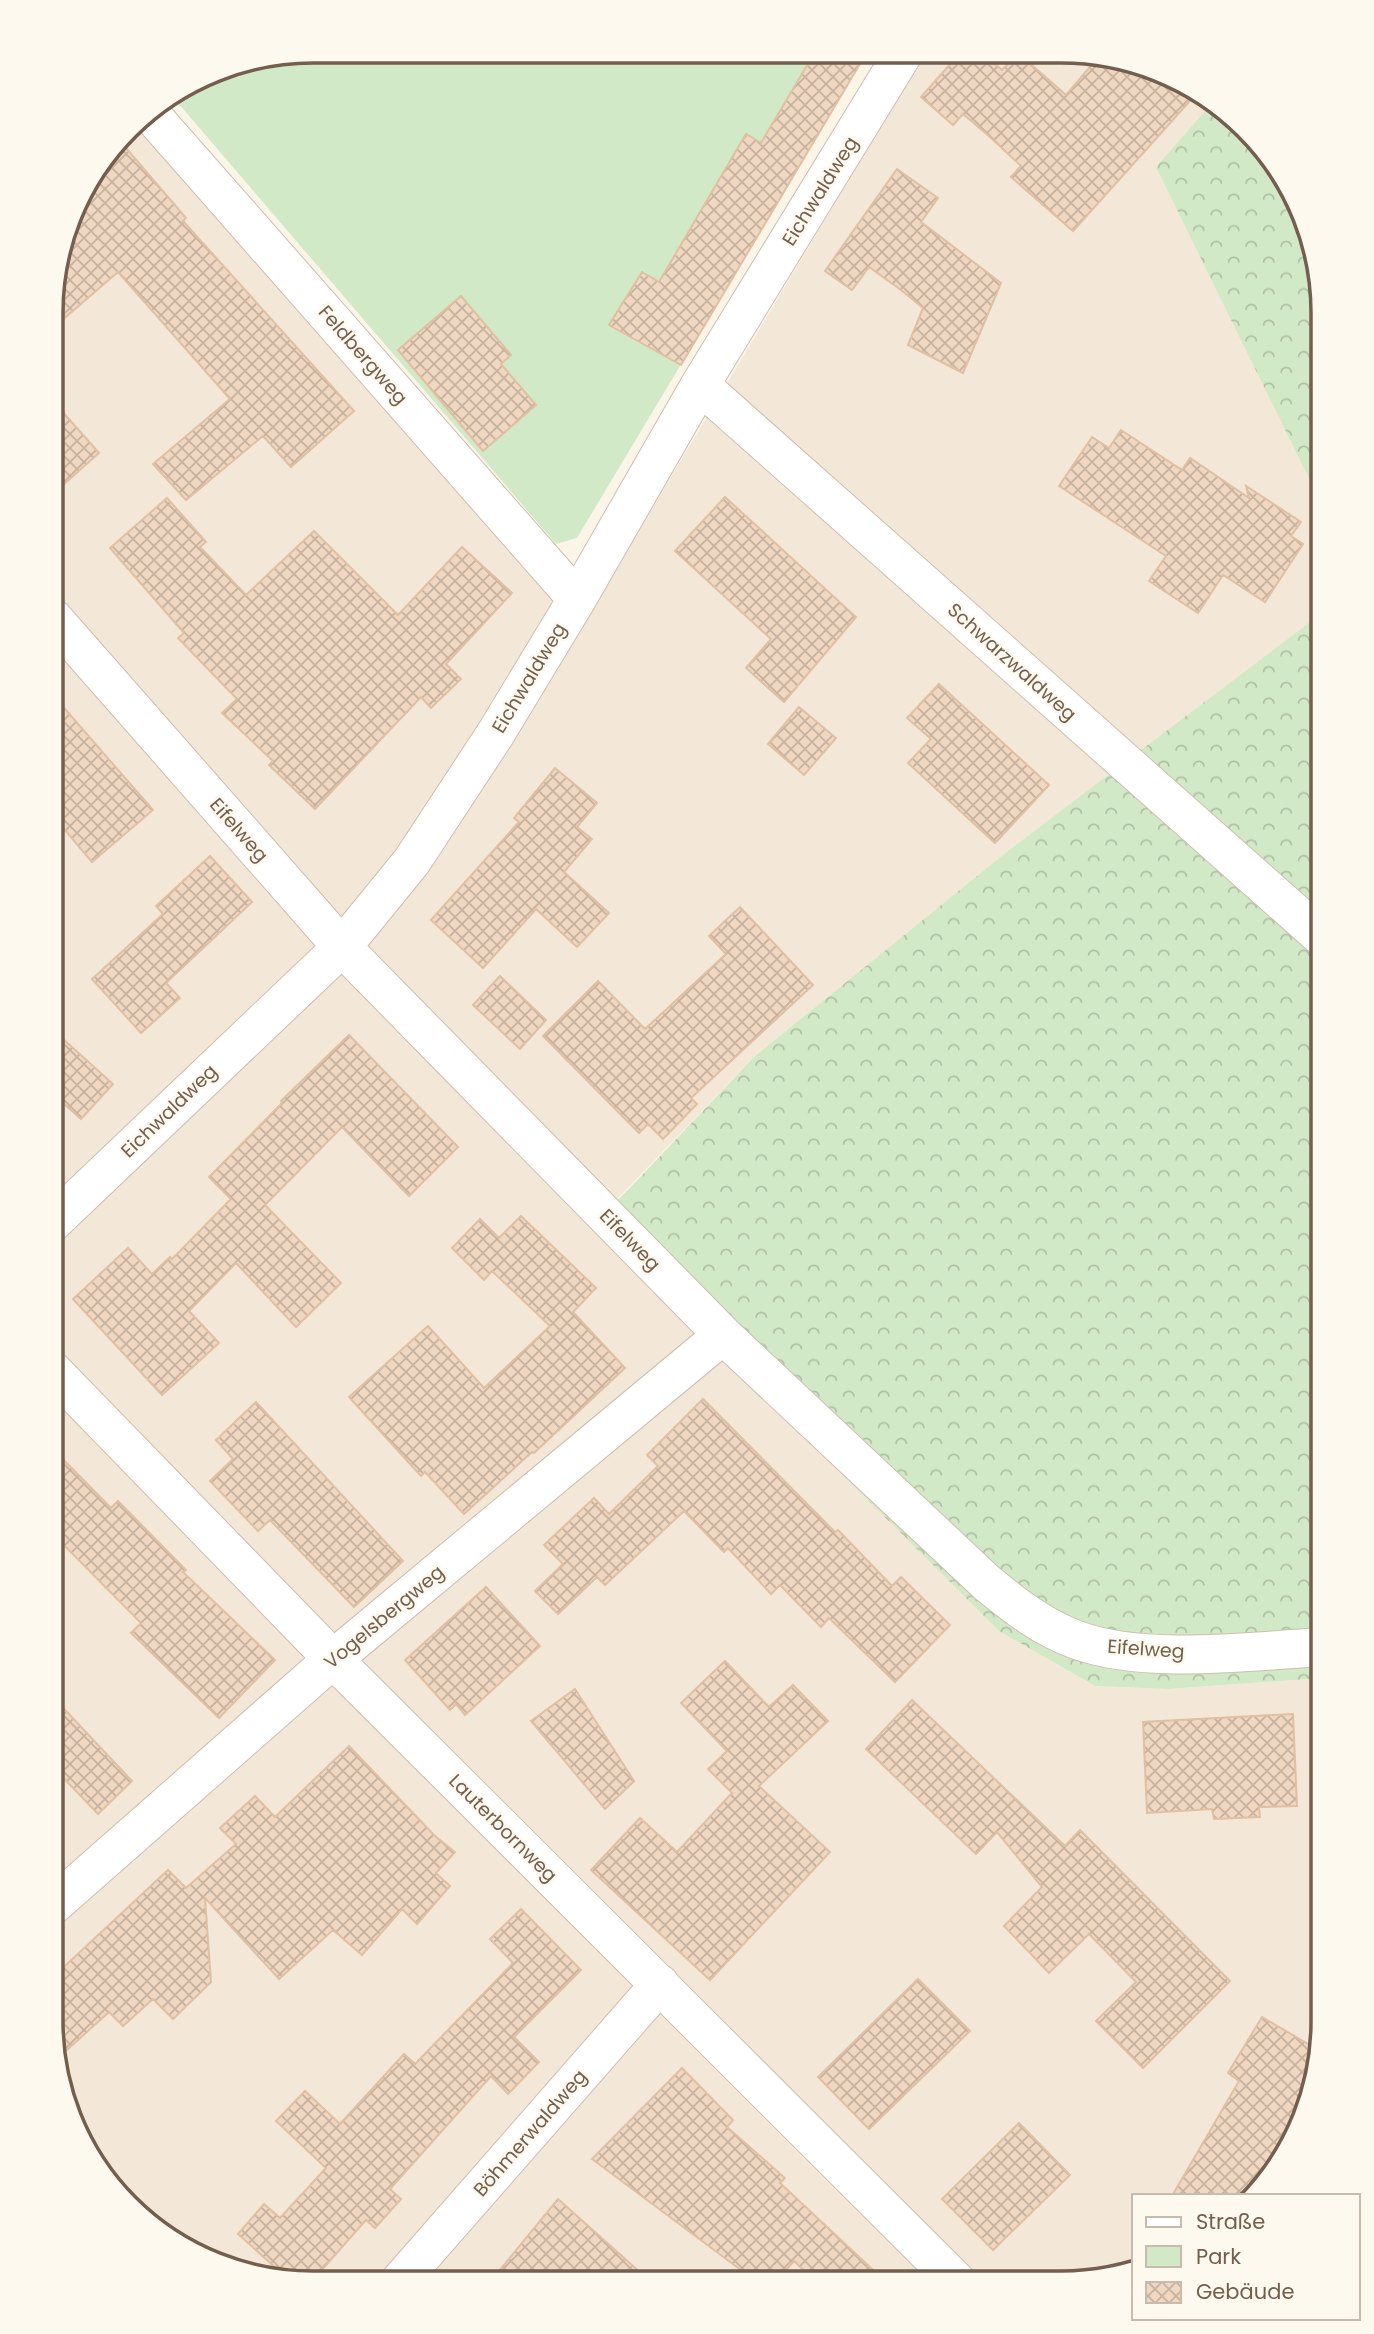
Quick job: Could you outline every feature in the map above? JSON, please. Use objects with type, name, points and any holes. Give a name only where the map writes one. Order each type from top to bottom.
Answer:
[{"type":"street","name":"Eichwaldweg","points":[[63,1213],[342,947],[412,861],[496,733],[578,599],[700,386],[897,63]]},
{"type":"street","name":"Feldbergweg","points":[[155,119],[578,599]]},
{"type":"street","name":"Schwarzwaldweg","points":[[700,386],[1311,928]]},
{"type":"street","name":"Eifelweg","points":[[63,630],[342,947],[723,1335],[1017,1608],[1044,1625],[1077,1640],[1123,1652],[1178,1653],[1311,1647]]},
{"type":"street","name":"Vogelsbergweg","points":[[63,1896],[333,1659],[723,1335]]},
{"type":"street","name":"Lauterbornweg","points":[[63,1381],[333,1659],[946,2271]]},
{"type":"street","name":"Böhmerwaldweg","points":[[409,2271],[660,1984]]},
{"type":"shaded area","points":[[919,63],[1094,65],[1142,76],[1186,96],[1206,110],[1157,167],[1311,482],[1311,621],[1009,850],[755,1056],[592,1225],[999,1631],[1095,1686],[1168,1689],[1311,1679],[1311,2021],[1309,2054],[1298,2102],[1278,2146],[1242,2194],[1132,2194],[1132,2260],[1094,2269],[1061,2271],[280,2269],[217,2252],[188,2238],[148,2209],[125,2186],[105,2160],[76,2102],[65,2054],[63,2021],[63,313],[68,264],[82,217],[105,174],[147,125],[587,617]]},
{"type":"green space","points":[[861,63],[577,538],[556,544],[178,103],[232,76],[296,64]]},
{"type":"green space","points":[[1206,110],[1249,148],[1269,174],[1285,202],[1298,232],[1309,280],[1311,483],[1156,167]]},
{"type":"green space","points":[[1311,621],[1311,1679],[1168,1689],[1095,1686],[999,1631],[592,1225],[755,1056],[1009,850]]},
{"type":"building","points":[[808,63],[860,63],[681,365],[609,325],[642,272],[659,282],[746,134],[761,143]]},
{"type":"building","points":[[951,63],[994,63],[1002,70],[1009,63],[1029,63],[1066,95],[1092,65],[1142,76],[1191,99],[1073,231],[1011,177],[1021,166],[990,137],[963,114],[953,125],[921,97]]},
{"type":"building","points":[[126,147],[186,218],[183,221],[354,411],[291,467],[263,436],[186,500],[153,464],[230,399],[118,272],[63,319],[65,280],[76,232],[96,188]]},
{"type":"building","points":[[897,169],[938,198],[921,222],[1001,283],[963,373],[908,345],[923,308],[901,290],[869,267],[852,290],[825,271]]},
{"type":"building","points":[[461,296],[511,355],[501,364],[536,405],[483,451],[398,350]]},
{"type":"building","points":[[63,412],[99,453],[63,485]]},
{"type":"building","points":[[1121,430],[1182,470],[1190,458],[1249,498],[1246,486],[1301,522],[1291,536],[1303,544],[1265,602],[1223,575],[1198,613],[1149,581],[1166,556],[1059,486],[1092,437],[1109,448]]},
{"type":"building","points":[[725,497],[856,617],[784,702],[746,668],[771,639],[675,551]]},
{"type":"building","points":[[167,498],[206,542],[200,547],[246,595],[314,531],[398,615],[462,547],[512,593],[446,664],[461,679],[431,708],[421,697],[315,809],[269,765],[273,761],[222,713],[237,699],[178,638],[184,633],[110,548]]},
{"type":"building","points":[[939,684],[1049,785],[995,843],[908,763],[931,739],[907,718]]},
{"type":"building","points":[[63,707],[153,810],[92,862],[63,828]]},
{"type":"building","points":[[799,707],[836,738],[804,775],[768,744]]},
{"type":"building","points":[[555,768],[597,803],[577,827],[592,839],[564,872],[609,913],[577,947],[536,909],[483,968],[431,920],[519,822],[514,818]]},
{"type":"building","points":[[210,856],[252,902],[166,983],[180,998],[141,1033],[92,979],[163,914],[156,906]]},
{"type":"building","points":[[740,907],[813,985],[691,1098],[697,1104],[663,1139],[648,1124],[639,1133],[543,1036],[598,981],[645,1029],[726,954],[709,936]]},
{"type":"building","points":[[500,976],[546,1020],[520,1049],[473,1005]]},
{"type":"building","points":[[349,1035],[458,1147],[409,1196],[342,1127],[265,1205],[341,1283],[296,1327],[236,1263],[189,1311],[219,1343],[162,1395],[73,1299],[128,1248],[152,1274],[170,1257],[172,1259],[231,1199],[209,1177]]},
{"type":"building","points":[[63,1039],[113,1084],[81,1119],[63,1103]]},
{"type":"building","points":[[521,1216],[596,1288],[573,1312],[625,1368],[464,1514],[425,1472],[421,1476],[349,1397],[428,1326],[484,1388],[550,1326],[492,1271],[484,1280],[452,1248],[480,1219],[499,1238]]},
{"type":"building","points":[[703,1399],[892,1586],[901,1577],[950,1625],[895,1682],[829,1618],[821,1627],[780,1585],[771,1594],[728,1548],[724,1552],[684,1511],[605,1585],[597,1577],[558,1614],[535,1591],[563,1564],[544,1545],[594,1498],[609,1514],[658,1466],[647,1455]]},
{"type":"building","points":[[256,1402],[403,1561],[354,1607],[270,1520],[258,1531],[210,1481],[233,1459],[216,1440]]},
{"type":"building","points":[[63,1459],[111,1508],[118,1501],[186,1570],[183,1572],[275,1660],[219,1718],[131,1633],[141,1623],[63,1544]]},
{"type":"building","points":[[486,1587],[540,1646],[465,1715],[456,1704],[450,1710],[405,1660]]},
{"type":"building","points":[[725,1661],[769,1707],[793,1685],[828,1721],[759,1786],[830,1852],[710,1980],[591,1870],[640,1818],[677,1852],[732,1793],[708,1769],[727,1751],[681,1703]]},
{"type":"building","points":[[575,1689],[634,1781],[605,1809],[531,1721]]},
{"type":"building","points":[[912,1700],[1065,1846],[1080,1830],[1230,1981],[1143,2068],[1096,2021],[1136,1982],[1089,1934],[1049,1973],[1004,1926],[1042,1887],[997,1832],[976,1854],[866,1749]]},
{"type":"building","points":[[63,1708],[132,1781],[98,1814],[63,1778]]},
{"type":"building","points":[[1293,1714],[1297,1806],[1259,1807],[1260,1817],[1214,1819],[1212,1809],[1147,1813],[1143,1722]]},
{"type":"building","points":[[349,1746],[435,1836],[455,1852],[436,1873],[450,1886],[417,1924],[402,1909],[362,1955],[333,1930],[279,1979],[205,1898],[211,1982],[173,2019],[153,1999],[123,2026],[109,2012],[65,2052],[63,1968],[168,1870],[186,1888],[236,1844],[220,1828],[255,1796],[275,1817]]},
{"type":"building","points":[[521,1909],[581,1970],[514,2037],[539,2062],[508,2094],[491,2076],[390,2189],[401,2199],[375,2228],[366,2220],[321,2271],[276,2268],[238,2234],[264,2204],[280,2218],[326,2168],[276,2121],[305,2091],[340,2124],[404,2054],[415,2064],[513,1963],[490,1939]]},
{"type":"building","points":[[918,1979],[970,2031],[869,2129],[818,2077]]},
{"type":"building","points":[[1262,2017],[1310,2045],[1306,2070],[1292,2117],[1268,2161],[1249,2186],[1242,2194],[1173,2194],[1239,2081],[1228,2073]]},
{"type":"building","points":[[682,2068],[733,2120],[727,2127],[785,2178],[780,2183],[874,2271],[804,2271],[794,2261],[785,2271],[742,2271],[592,2159]]},
{"type":"building","points":[[1019,2123],[1070,2175],[993,2250],[942,2199]]},
{"type":"building","points":[[558,2199],[639,2271],[499,2271]]}]
